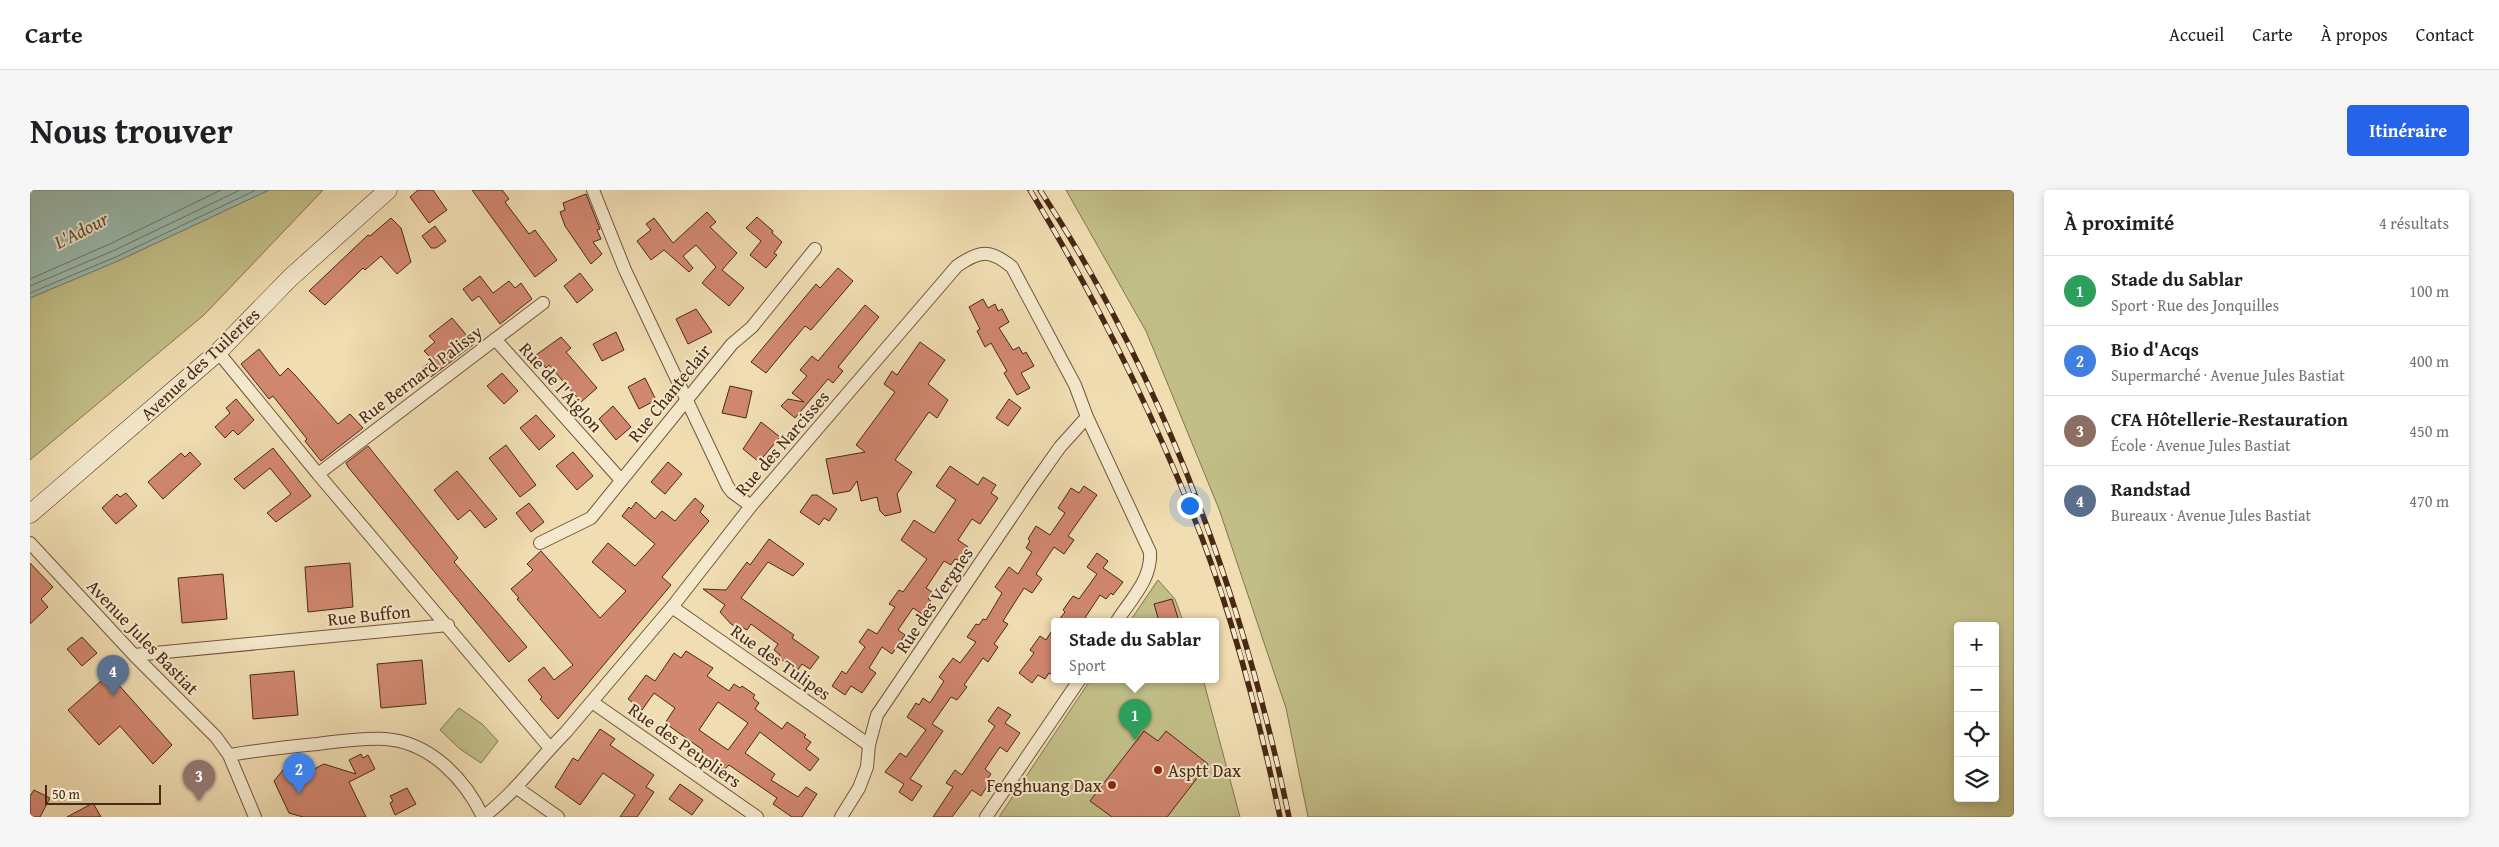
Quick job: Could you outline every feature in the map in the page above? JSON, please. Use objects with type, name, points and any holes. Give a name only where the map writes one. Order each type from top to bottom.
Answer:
[{"type":"main road","name":"Avenue des Tuileries","points":[[30,514],[218,352],[290,278],[388,190]]},
{"type":"street","points":[[593,190],[625,270],[728,487],[751,506]]},
{"type":"street","name":"Rue Chanteclair","points":[[540,543],[591,518],[732,344],[752,328],[815,249]]},
{"type":"street","name":"Rue des Narcisses","points":[[483,817],[517,788],[592,702],[672,606],[751,506],[957,266],[971,256],[983,253],[997,256],[1012,267],[1075,385],[1087,417],[1150,552],[1151,564],[1146,579],[1119,618]]},
{"type":"street","name":"Rue Bernard Palissy","points":[[318,474],[543,303]]},
{"type":"street","name":"Rue de l'Aiglon","points":[[495,339],[621,480]]},
{"type":"street","points":[[218,352],[318,474],[448,625],[550,748]]},
{"type":"street","name":"Rue des Vergnes","points":[[841,817],[859,788],[867,767],[869,745],[877,715],[1031,488],[1060,447],[1087,417]]},
{"type":"street","name":"Avenue Jules Bastiat","points":[[30,543],[134,656],[216,737],[229,755],[255,817]]},
{"type":"street","name":"Rue des Tulipes","points":[[672,606],[869,745]]},
{"type":"street","name":"Rue Buffon","points":[[134,656],[448,625]]},
{"type":"street","points":[[986,817],[1077,683]]},
{"type":"street","name":"Rue des Peupliers","points":[[592,702],[757,817]]},
{"type":"street","points":[[229,755],[358,739],[388,740],[421,749],[445,764],[467,790],[483,817]]},
{"type":"street","points":[[517,788],[558,817]]},
{"type":"shaded area","points":[[269,190],[323,190],[204,315],[30,460],[30,298],[120,260]]},
{"type":"shaded area","points":[[1066,190],[2014,190],[2014,817],[1308,817],[1286,708],[1219,509],[1146,331]]},
{"type":"shaded area","points":[[1158,580],[1175,599],[1182,618],[1132,618]]},
{"type":"shaded area","points":[[1088,683],[1204,683],[1240,817],[999,817]]},
{"type":"shaded area","points":[[459,708],[482,724],[498,741],[481,763],[460,749],[440,730]]},
{"type":"water","name":"L'Adour","points":[[30,190],[269,190],[120,260],[30,298]]},
{"type":"building","points":[[418,190],[433,190],[447,210],[429,223],[410,197]]},
{"type":"building","points":[[472,190],[502,190],[509,199],[505,202],[529,234],[535,230],[557,260],[535,277]]},
{"type":"building","points":[[586,194],[600,229],[597,230],[601,239],[593,242],[602,254],[591,264],[565,226],[560,212],[565,210],[563,203]]},
{"type":"building","points":[[707,212],[716,222],[710,227],[737,253],[722,270],[744,288],[729,306],[702,283],[716,267],[696,245],[683,256],[693,268],[689,272],[664,250],[651,260],[637,241],[651,230],[646,224],[654,218],[673,243]]},
{"type":"building","points":[[757,217],[782,242],[774,253],[777,255],[766,268],[750,255],[761,241],[746,228]]},
{"type":"building","points":[[391,218],[401,228],[411,262],[397,274],[381,256],[365,270],[363,268],[325,305],[309,291],[368,235],[370,236]]},
{"type":"building","points":[[435,226],[446,241],[436,248],[431,248],[422,236]]},
{"type":"building","points":[[838,268],[853,281],[811,330],[805,326],[766,373],[751,362],[816,284],[820,288]]},
{"type":"building","points":[[580,273],[593,290],[577,303],[564,286]]},
{"type":"building","points":[[480,276],[493,293],[509,281],[515,288],[521,283],[532,299],[500,324],[479,296],[472,301],[463,289]]},
{"type":"building","points":[[983,299],[988,308],[995,304],[998,311],[1002,309],[1009,322],[999,328],[1013,350],[1019,347],[1023,354],[1026,352],[1034,366],[1021,373],[1030,388],[1017,395],[1004,373],[1007,371],[991,343],[985,347],[977,331],[980,329],[969,307]]},
{"type":"building","points":[[865,305],[879,317],[838,367],[843,371],[833,383],[828,379],[795,418],[781,406],[788,399],[804,402],[792,393],[807,376],[800,370],[812,356],[818,361]]},
{"type":"building","points":[[696,309],[712,332],[688,344],[676,319]]},
{"type":"building","points":[[452,318],[474,344],[431,377],[422,368],[433,360],[424,351],[435,342],[429,336]]},
{"type":"building","points":[[616,332],[624,350],[602,361],[593,344]]},
{"type":"building","points":[[561,337],[571,348],[566,352],[597,388],[581,402],[549,365],[546,368],[536,355]]},
{"type":"building","points":[[920,342],[945,360],[928,384],[948,400],[937,418],[929,412],[895,460],[912,472],[897,494],[901,512],[885,516],[880,511],[877,497],[861,501],[857,481],[850,491],[833,494],[826,459],[865,452],[856,445],[895,392],[884,384],[892,371],[897,375]]},
{"type":"building","points":[[259,349],[280,376],[288,368],[338,424],[350,414],[363,428],[321,461],[305,441],[307,439],[273,396],[269,399],[241,364]]},
{"type":"building","points":[[502,373],[518,391],[504,404],[487,386]]},
{"type":"building","points":[[645,378],[656,400],[639,409],[628,387]]},
{"type":"building","points":[[730,386],[752,391],[746,418],[722,413]]},
{"type":"building","points":[[236,399],[254,420],[238,435],[233,430],[225,438],[215,427],[230,413],[226,408]]},
{"type":"building","points":[[1009,399],[1021,408],[1008,426],[996,418]]},
{"type":"building","points":[[613,406],[631,427],[616,440],[599,419]]},
{"type":"building","points":[[536,415],[555,436],[539,450],[520,428]]},
{"type":"building","points":[[761,422],[780,437],[759,462],[743,449]]},
{"type":"building","points":[[506,445],[536,485],[520,497],[489,458]]},
{"type":"building","points":[[368,446],[458,558],[454,562],[527,647],[509,662],[348,467],[346,463]]},
{"type":"building","points":[[273,448],[311,496],[276,522],[267,513],[291,494],[270,468],[244,489],[234,479]]},
{"type":"building","points":[[190,452],[201,464],[163,499],[148,482],[181,453],[185,457]]},
{"type":"building","points":[[573,452],[593,476],[577,490],[556,466]]},
{"type":"building","points":[[668,462],[682,474],[665,494],[651,482]]},
{"type":"building","points":[[950,466],[978,485],[983,477],[996,485],[991,493],[998,498],[980,524],[972,519],[958,540],[968,547],[958,560],[955,559],[951,565],[944,561],[926,588],[932,592],[928,599],[931,601],[922,614],[913,608],[898,630],[905,635],[892,654],[882,647],[869,668],[876,673],[862,693],[851,686],[845,695],[832,686],[842,671],[846,674],[865,647],[859,642],[868,629],[877,634],[895,607],[889,604],[899,590],[903,592],[927,559],[901,540],[914,520],[934,533],[956,500],[936,486]]},
{"type":"building","points":[[457,471],[497,519],[485,528],[470,510],[458,520],[434,490]]},
{"type":"building","points":[[1084,486],[1097,495],[1068,536],[1074,540],[1064,554],[1054,547],[1036,574],[1042,579],[1032,593],[1024,588],[1003,621],[1008,624],[994,644],[998,647],[988,662],[983,658],[964,685],[967,687],[957,700],[951,697],[932,724],[943,731],[910,779],[922,786],[912,801],[899,792],[904,784],[885,772],[900,753],[906,757],[926,730],[907,717],[916,703],[919,705],[923,698],[930,703],[944,681],[939,677],[953,658],[960,663],[976,642],[967,637],[976,624],[979,625],[983,619],[986,620],[1002,593],[995,587],[1009,567],[1018,574],[1032,552],[1026,548],[1030,541],[1028,539],[1036,526],[1050,535],[1065,513],[1058,508],[1071,488],[1079,493]]},
{"type":"building","points":[[126,493],[137,506],[116,524],[102,508],[117,494],[120,497]]},
{"type":"building","points":[[812,495],[817,495],[837,509],[829,521],[824,518],[819,525],[800,512]]},
{"type":"building","points":[[695,498],[704,506],[700,512],[709,521],[662,577],[671,585],[558,719],[540,699],[542,697],[528,680],[544,667],[554,680],[573,665],[517,599],[519,598],[511,589],[533,570],[527,564],[541,551],[600,618],[626,591],[592,562],[608,543],[635,566],[655,544],[622,516],[629,507],[631,509],[636,502],[655,519],[662,511],[675,521]]},
{"type":"building","points":[[529,503],[544,522],[531,532],[516,513]]},
{"type":"building","points":[[769,539],[804,564],[793,576],[768,562],[741,598],[794,635],[792,638],[819,657],[810,669],[802,664],[797,671],[784,662],[774,650],[778,644],[751,624],[747,630],[731,624],[720,612],[725,605],[703,589],[726,590],[747,562],[750,565]]},
{"type":"building","points":[[1097,553],[1108,561],[1103,568],[1123,582],[1113,595],[1111,593],[1106,599],[1100,595],[1085,618],[1060,618],[1065,612],[1063,610],[1073,596],[1079,599],[1097,574],[1087,567]]},
{"type":"building","points":[[30,563],[53,587],[41,599],[48,607],[30,624]]},
{"type":"building","points":[[350,563],[353,607],[308,612],[305,567]]},
{"type":"building","points":[[223,574],[227,619],[182,623],[178,578]]},
{"type":"building","points":[[1172,599],[1178,618],[1158,618],[1154,604]]},
{"type":"building","points":[[1051,632],[1051,674],[1049,673],[1045,679],[1038,675],[1032,683],[1019,673],[1034,653],[1030,650],[1040,636],[1046,640]]},
{"type":"building","points":[[82,637],[97,653],[82,666],[67,649]]},
{"type":"building","points":[[686,651],[713,668],[707,676],[729,691],[734,684],[740,688],[742,686],[755,695],[753,698],[759,703],[755,709],[782,729],[787,722],[806,735],[804,737],[811,742],[806,749],[819,759],[810,771],[760,732],[745,753],[775,774],[771,780],[798,797],[806,787],[817,794],[802,817],[792,817],[773,804],[777,798],[729,765],[724,770],[701,754],[703,750],[665,723],[675,708],[654,693],[642,710],[628,699],[646,675],[655,681],[674,653],[681,658]],"holes":[[[718,702],[748,723],[728,750],[699,730]]]},
{"type":"building","points":[[422,660],[426,704],[381,708],[377,664]]},
{"type":"building","points":[[294,671],[298,715],[253,719],[250,675]]},
{"type":"building","points":[[109,674],[172,745],[153,764],[120,726],[99,745],[68,710]]},
{"type":"building","points":[[998,707],[1011,715],[1005,723],[1020,733],[1007,752],[1000,747],[985,769],[991,774],[986,781],[989,783],[981,796],[972,790],[952,817],[933,817],[953,787],[946,783],[955,770],[962,775],[995,726],[988,721]]},
{"type":"building","points":[[600,729],[615,739],[610,745],[654,775],[646,787],[654,792],[637,817],[620,817],[635,795],[603,773],[580,805],[555,787],[573,758],[578,761]]},
{"type":"building","name":"Asptt Dax","points":[[1144,731],[1158,741],[1166,731],[1208,764],[1167,817],[1112,817],[1090,801]]},
{"type":"building","points":[[361,754],[363,758],[368,755],[375,769],[349,782],[366,817],[303,817],[289,813],[274,781],[287,765],[305,765],[308,772],[324,764],[356,774],[349,760]]},
{"type":"building","points":[[680,784],[703,800],[692,815],[669,799]]},
{"type":"building","points":[[407,788],[416,804],[395,815],[390,803],[393,801],[390,796]]},
{"type":"building","points":[[34,790],[50,798],[40,817],[30,817],[30,796]]},
{"type":"building","points":[[93,803],[101,817],[67,817]]},
{"type":"railway","points":[[1030,190],[1075,267],[1117,347],[1156,428],[1191,510],[1231,623],[1253,700],[1280,817]]},
{"type":"railway","points":[[1040,190],[1084,262],[1125,337],[1161,413],[1194,492],[1223,572],[1248,653],[1289,817]]},
{"type":"place","name":"Randstad","points":[[113,696]]},
{"type":"place","name":"Stade du Sablar","points":[[1135,740]]},
{"type":"place","name":"Asptt Dax","points":[[1158,770]]},
{"type":"place","name":"Fenghuang Dax","points":[[1112,785]]},
{"type":"place","name":"Bio d'Acqs","points":[[299,794]]},
{"type":"place","name":"CFA Hôtellerie-Restauration","points":[[199,801]]}]
